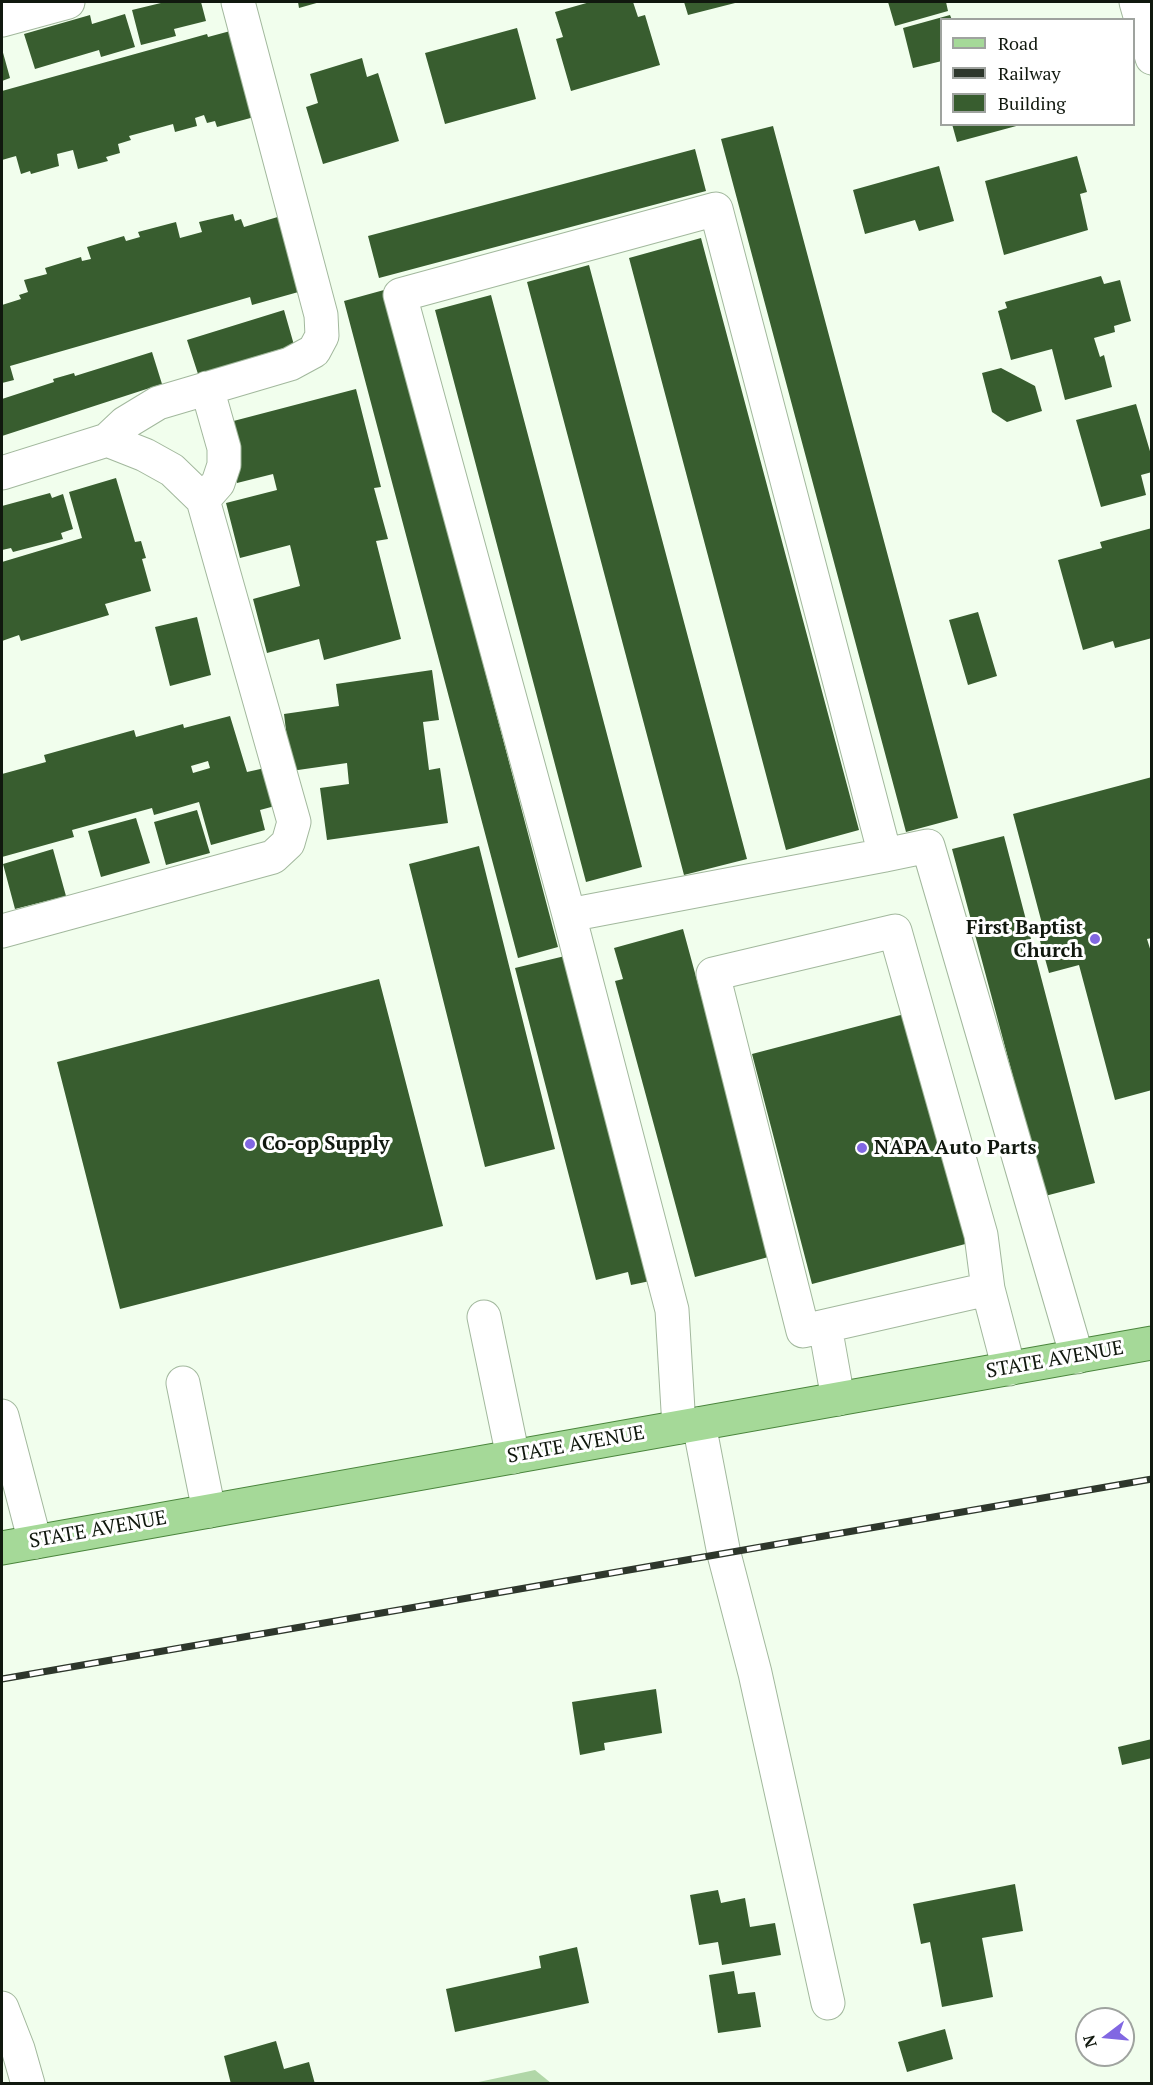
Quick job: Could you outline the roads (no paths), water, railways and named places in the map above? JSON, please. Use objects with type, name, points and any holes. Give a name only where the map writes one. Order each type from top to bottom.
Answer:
[{"type":"main road","name":"STATE AVENUE","points":[[2,1548],[1152,1343]]},
{"type":"street","points":[[2,20],[68,2]]},
{"type":"street","points":[[2,473],[107,440],[125,423],[158,403],[290,364],[314,351],[322,336],[321,315],[238,2]]},
{"type":"street","points":[[1136,2],[1152,58]]},
{"type":"street","points":[[828,2003],[755,1673],[689,1425],[672,1310],[569,915],[400,295],[716,209],[885,855]]},
{"type":"street","points":[[203,500],[218,483],[224,465],[224,448],[207,388]]},
{"type":"street","points":[[2,931],[273,856],[288,843],[294,822],[203,500],[172,470],[145,454],[107,440]]},
{"type":"street","points":[[569,915],[928,846],[1077,1357]]},
{"type":"street","points":[[988,1289],[803,1331],[713,974],[895,931],[981,1235],[988,1289],[1009,1369]]},
{"type":"street","points":[[484,1317],[513,1456]]},
{"type":"street","points":[[825,1326],[838,1399]]},
{"type":"street","points":[[183,1383],[209,1511]]},
{"type":"street","points":[[2,1416],[35,1542]]},
{"type":"street","points":[[2,2008],[18,2049],[28,2084]]},
{"type":"railway","points":[[2,1679],[1152,1479]]},
{"type":"place","name":"First Baptist Church","points":[[1095,939]]},
{"type":"place","name":"Co-op Supply","points":[[250,1144]]},
{"type":"place","name":"NAPA Auto Parts","points":[[862,1148]]}]
